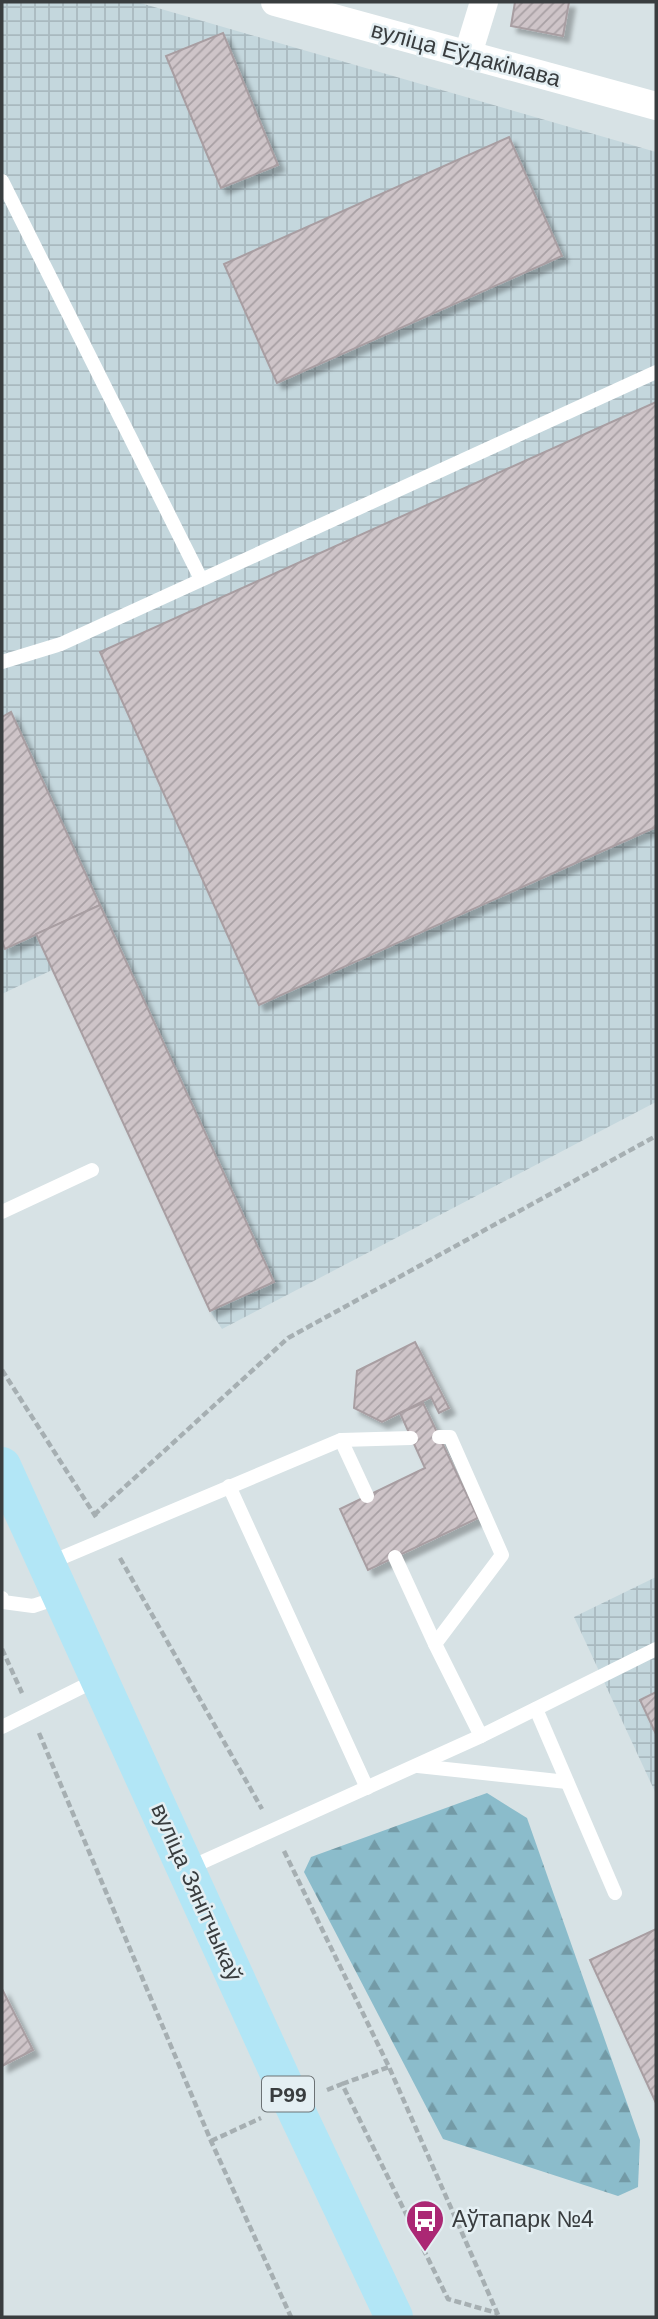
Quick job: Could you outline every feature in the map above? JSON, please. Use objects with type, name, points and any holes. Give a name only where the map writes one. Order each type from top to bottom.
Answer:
[{"type":"main road","name":"вуліца Зянітчыкаў","points":[[2,1466],[293,2104],[394,2317]]},
{"type":"street","name":"вуліца Еўдакімава","points":[[275,2],[656,106]]},
{"type":"street","points":[[468,54],[484,2]]},
{"type":"lane","points":[[2,181],[201,579]]},
{"type":"lane","points":[[2,662],[61,644],[656,372]]},
{"type":"lane","points":[[2,1212],[92,1170]]},
{"type":"lane","points":[[435,1644],[502,1555],[450,1437],[439,1437]]},
{"type":"lane","points":[[2,1598],[3,1602],[33,1606],[54,1581],[229,1486],[341,1440],[411,1438]]},
{"type":"lane","points":[[341,1440],[367,1496]]},
{"type":"lane","points":[[229,1486],[367,1788]]},
{"type":"lane","points":[[395,1557],[481,1737]]},
{"type":"lane","points":[[187,1869],[481,1737],[656,1649]]},
{"type":"lane","points":[[2,1727],[99,1678]]},
{"type":"lane","points":[[536,1709],[615,1893]]},
{"type":"lane","points":[[417,1765],[567,1782]]},
{"type":"path","points":[[94,1515],[288,1338],[656,1136]]},
{"type":"path","points":[[2,1649],[211,2141],[292,2317]]},
{"type":"path","points":[[342,2084],[389,2067]]},
{"type":"shaded area","points":[[2,2],[137,2],[656,152],[656,1102],[222,1329],[210,1311],[52,970],[2,994]]},
{"type":"shaded area","points":[[656,1577],[656,1794],[574,1617]]},
{"type":"green space","points":[[487,1793],[527,1818],[640,2140],[638,2187],[618,2196],[443,2139],[304,1872],[311,1857]]},
{"type":"building","points":[[515,2],[569,2],[563,36],[511,26]]},
{"type":"building","points":[[223,33],[278,165],[221,188],[166,56]]},
{"type":"building","points":[[509,137],[562,256],[277,383],[224,264]]},
{"type":"building","points":[[656,402],[656,827],[259,1005],[100,652]]},
{"type":"building","points":[[11,712],[100,905],[5,949],[2,941],[2,717]]},
{"type":"building","points":[[100,905],[274,1282],[210,1311],[36,934]]},
{"type":"building","points":[[415,1342],[449,1408],[439,1413],[431,1397],[382,1422],[354,1408],[357,1371]]},
{"type":"building","points":[[423,1403],[478,1518],[368,1570],[340,1509],[425,1468],[400,1413]]},
{"type":"building","points":[[656,1692],[656,1734],[640,1700]]},
{"type":"building","points":[[656,1929],[656,2103],[590,1960]]},
{"type":"building","points":[[2,1989],[33,2050],[2,2066]]},
{"type":"place","name":"Аўтапарк №4","points":[[425,2253]]}]
